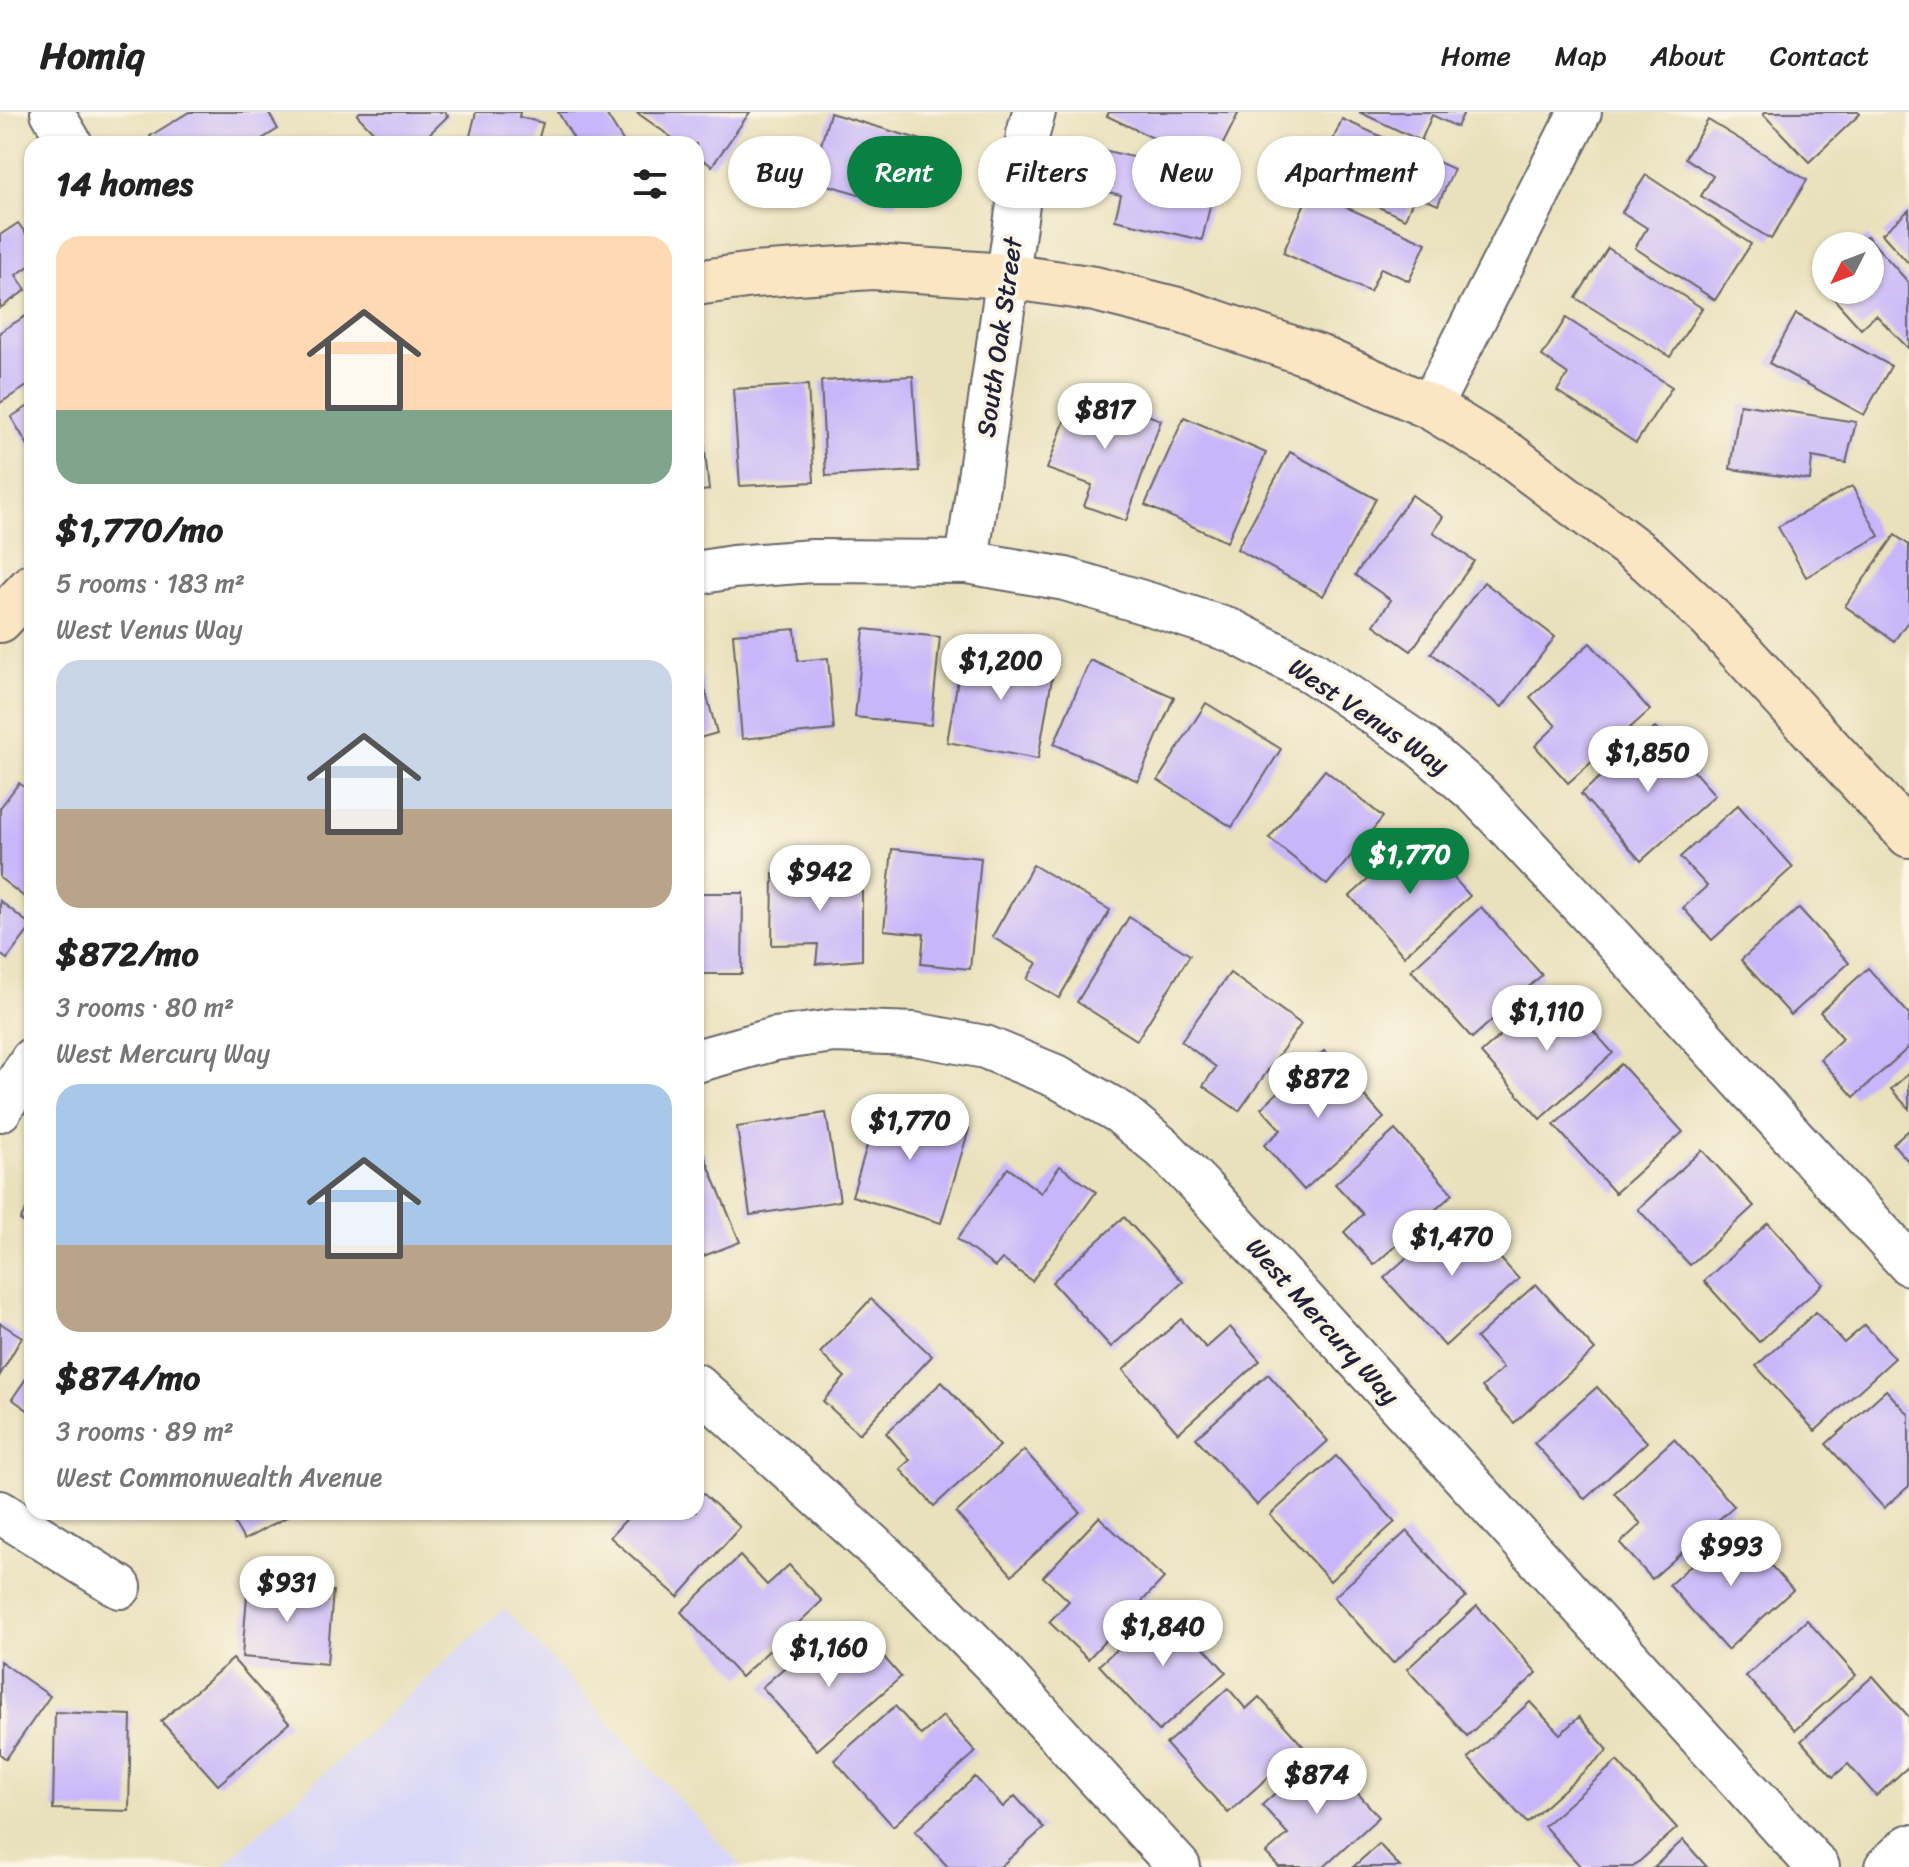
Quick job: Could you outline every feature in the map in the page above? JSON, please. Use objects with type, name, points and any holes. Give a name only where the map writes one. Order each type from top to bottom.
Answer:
[{"type":"street","points":[[52,112],[66,136]]},
{"type":"street","name":"South Oak Street","points":[[967,562],[1028,134],[1034,112]]},
{"type":"street","points":[[1430,407],[1580,112]]},
{"type":"street","points":[[704,282],[753,275],[872,267],[1007,276],[1095,289],[1182,311],[1318,357],[1430,407],[1509,455],[1648,560],[1711,619],[1909,835]]},
{"type":"street","name":"West Venus Way","points":[[704,572],[812,561],[967,562],[1065,579],[1232,631],[1312,672],[1419,744],[1477,794],[1909,1264]]},
{"type":"street","points":[[0,620],[24,594]]},
{"type":"street","name":"West Mercury Way","points":[[704,1057],[775,1039],[834,1031],[914,1034],[985,1047],[1058,1077],[1119,1112],[1164,1149],[1203,1189],[1818,1867]]},
{"type":"street","points":[[0,1110],[24,1072]]},
{"type":"street","points":[[704,1392],[916,1585],[997,1667],[1179,1867]]},
{"type":"street","points":[[0,1512],[120,1587]]},
{"type":"street","points":[[1886,1867],[1909,1846]]},
{"type":"shaded area","points":[[504,1608],[742,1867],[222,1867]]},
{"type":"building","points":[[189,112],[268,112],[278,129],[267,136],[150,136]]},
{"type":"building","points":[[360,112],[445,112],[448,116],[427,136],[377,136],[357,115]]},
{"type":"building","points":[[476,112],[520,112],[519,117],[543,123],[539,136],[470,136]]},
{"type":"building","points":[[558,112],[605,112],[620,136],[572,136]]},
{"type":"building","points":[[636,112],[750,112],[733,136],[728,136],[728,143],[712,166],[704,160],[704,136],[670,136]]},
{"type":"building","points":[[1109,112],[1239,112],[1227,136],[1149,136],[1107,116]]},
{"type":"building","points":[[1359,112],[1464,112],[1457,127],[1432,115],[1423,136],[1410,136]]},
{"type":"building","points":[[830,113],[908,136],[847,136],[847,191],[831,186],[831,136],[823,136]]},
{"type":"building","points":[[1763,114],[1860,114],[1809,162]]},
{"type":"building","points":[[1342,119],[1380,136],[1335,136]]},
{"type":"building","points":[[1708,120],[1807,180],[1771,239],[1701,196],[1713,176],[1685,158]]},
{"type":"building","points":[[1116,153],[1132,157],[1132,208],[1210,208],[1202,240],[1115,220],[1121,195],[1116,194]]},
{"type":"building","points":[[1445,165],[1454,169],[1445,189]]},
{"type":"building","points":[[1646,175],[1751,244],[1715,300],[1635,248],[1647,228],[1622,212]]},
{"type":"building","points":[[1303,208],[1348,208],[1426,243],[1409,281],[1381,268],[1370,292],[1283,253]]},
{"type":"building","points":[[1381,208],[1410,208],[1405,219]]},
{"type":"building","points":[[1909,210],[1909,264],[1884,236],[1884,232]]},
{"type":"building","points":[[18,223],[24,231],[24,270],[16,275],[24,291],[0,308],[0,235]]},
{"type":"building","points":[[1608,248],[1702,308],[1670,357],[1576,298]]},
{"type":"building","points":[[1884,255],[1909,283],[1909,349],[1876,315],[1861,329],[1839,304],[1884,304]]},
{"type":"building","points":[[1796,314],[1891,366],[1864,415],[1769,363]]},
{"type":"building","points":[[24,317],[24,388],[0,403],[0,332]]},
{"type":"building","points":[[1566,318],[1672,387],[1636,443],[1557,391],[1568,374],[1542,356]]},
{"type":"building","points":[[913,376],[919,471],[826,476],[821,381]]},
{"type":"building","points":[[808,385],[814,482],[740,486],[733,389]]},
{"type":"building","points":[[1076,389],[1161,420],[1126,521],[1084,506],[1092,485],[1047,469]]},
{"type":"building","points":[[1740,404],[1856,422],[1846,463],[1812,457],[1810,480],[1730,469]]},
{"type":"building","points":[[24,409],[24,439],[11,417]]},
{"type":"building","points":[[1184,417],[1266,453],[1227,542],[1145,505]]},
{"type":"building","points":[[704,441],[709,490],[704,491]]},
{"type":"building","points":[[1290,452],[1376,499],[1323,596],[1237,549]]},
{"type":"building","points":[[1852,486],[1879,536],[1806,577],[1778,527]]},
{"type":"building","points":[[1412,495],[1443,517],[1433,532],[1474,561],[1411,651],[1374,625],[1391,600],[1355,575]]},
{"type":"building","points":[[1895,535],[1909,545],[1909,620],[1894,641],[1845,606]]},
{"type":"building","points":[[1484,582],[1555,637],[1502,707],[1431,653]]},
{"type":"building","points":[[795,629],[798,661],[828,658],[834,730],[742,739],[733,634]]},
{"type":"building","points":[[864,629],[940,637],[931,725],[855,717]]},
{"type":"building","points":[[1590,643],[1650,710],[1568,783],[1535,746],[1556,726],[1530,697]]},
{"type":"building","points":[[964,645],[1055,661],[1038,759],[947,742]]},
{"type":"building","points":[[1090,660],[1174,697],[1138,781],[1054,744]]},
{"type":"building","points":[[704,685],[717,733],[704,737]]},
{"type":"building","points":[[1206,703],[1281,749],[1232,827],[1158,780]]},
{"type":"building","points":[[1655,728],[1715,795],[1641,861],[1581,794]]},
{"type":"building","points":[[1325,770],[1383,817],[1327,885],[1269,838]]},
{"type":"building","points":[[19,783],[24,787],[24,897],[0,878],[0,808]]},
{"type":"building","points":[[1738,805],[1793,867],[1712,940],[1683,908],[1707,886],[1680,857]]},
{"type":"building","points":[[1416,836],[1470,896],[1404,956],[1350,896]]},
{"type":"building","points":[[892,849],[981,858],[970,969],[921,964],[924,934],[884,930]]},
{"type":"building","points":[[1033,865],[1110,910],[1059,998],[1027,979],[1037,963],[992,937]]},
{"type":"building","points":[[862,872],[862,960],[816,964],[818,944],[772,945],[773,873]]},
{"type":"building","points":[[704,893],[743,893],[742,974],[704,974]]},
{"type":"building","points":[[0,901],[24,920],[24,937],[7,959],[0,954]]},
{"type":"building","points":[[1481,907],[1542,975],[1472,1038],[1411,970]]},
{"type":"building","points":[[1799,908],[1849,963],[1791,1015],[1741,960]]},
{"type":"building","points":[[1129,917],[1190,955],[1137,1040],[1077,1002]]},
{"type":"building","points":[[1868,968],[1909,1014],[1909,1047],[1854,1097],[1820,1059],[1843,1038],[1820,1012]]},
{"type":"building","points":[[1230,973],[1301,1024],[1239,1111],[1203,1086],[1216,1067],[1181,1041]]},
{"type":"building","points":[[1554,987],[1613,1053],[1540,1119],[1481,1053]]},
{"type":"building","points":[[1324,1051],[1384,1118],[1304,1190],[1264,1145],[1281,1130],[1261,1108]]},
{"type":"building","points":[[1621,1064],[1683,1132],[1615,1193],[1554,1125]]},
{"type":"building","points":[[1909,1073],[1909,1109],[1891,1089]]},
{"type":"building","points":[[880,1102],[969,1129],[941,1223],[852,1196]]},
{"type":"building","points":[[826,1113],[840,1201],[750,1215],[737,1127]]},
{"type":"building","points":[[1395,1130],[1453,1194],[1374,1265],[1344,1232],[1363,1214],[1335,1184]]},
{"type":"building","points":[[1909,1130],[1909,1162],[1893,1144]]},
{"type":"building","points":[[1702,1150],[1754,1206],[1690,1265],[1638,1209]]},
{"type":"building","points":[[704,1155],[740,1242],[704,1256]]},
{"type":"building","points":[[1060,1166],[1096,1192],[1032,1281],[1002,1259],[995,1267],[957,1239],[1008,1168],[1041,1193]]},
{"type":"building","points":[[1458,1211],[1519,1279],[1445,1346],[1384,1278]]},
{"type":"building","points":[[1124,1217],[1183,1282],[1111,1347],[1052,1282]]},
{"type":"building","points":[[1768,1223],[1823,1284],[1759,1342],[1704,1281]]},
{"type":"building","points":[[1536,1284],[1595,1350],[1514,1423],[1482,1387],[1503,1368],[1476,1338]]},
{"type":"building","points":[[871,1299],[932,1356],[859,1434],[823,1401],[845,1377],[820,1353]]},
{"type":"building","points":[[1816,1312],[1844,1343],[1865,1325],[1895,1358],[1815,1431],[1756,1366]]},
{"type":"building","points":[[1181,1319],[1206,1348],[1230,1327],[1260,1361],[1178,1433],[1123,1370]]},
{"type":"building","points":[[0,1323],[22,1337],[0,1375]]},
{"type":"building","points":[[1268,1374],[1328,1441],[1257,1505],[1196,1438]]},
{"type":"building","points":[[24,1382],[24,1407],[12,1399]]},
{"type":"building","points":[[942,1382],[1000,1446],[934,1506],[900,1469],[910,1460],[886,1433]]},
{"type":"building","points":[[1597,1387],[1647,1442],[1585,1499],[1534,1443]]},
{"type":"building","points":[[1886,1390],[1909,1415],[1909,1486],[1884,1508],[1826,1444]]},
{"type":"building","points":[[1674,1439],[1734,1506],[1652,1579],[1620,1543],[1641,1524],[1614,1493]]},
{"type":"building","points":[[1024,1450],[1080,1512],[1012,1575],[956,1513]]},
{"type":"building","points":[[1336,1456],[1395,1522],[1330,1581],[1270,1515]]},
{"type":"building","points":[[704,1494],[740,1527],[678,1597],[610,1537],[626,1520],[704,1520]]},
{"type":"building","points":[[1099,1517],[1164,1578],[1088,1659],[1049,1622],[1069,1601],[1043,1577]]},
{"type":"building","points":[[233,1520],[281,1520],[244,1540]]},
{"type":"building","points":[[1735,1526],[1793,1590],[1727,1650],[1669,1585]]},
{"type":"building","points":[[1407,1531],[1466,1597],[1393,1663],[1334,1597]]},
{"type":"building","points":[[740,1556],[767,1585],[789,1565],[822,1601],[741,1677],[681,1612]]},
{"type":"building","points":[[248,1583],[333,1591],[327,1664],[242,1657]]},
{"type":"building","points":[[1166,1605],[1226,1672],[1159,1731],[1099,1665]]},
{"type":"building","points":[[1477,1606],[1537,1673],[1467,1736],[1407,1669]]},
{"type":"building","points":[[1807,1620],[1856,1675],[1795,1730],[1746,1676]]},
{"type":"building","points":[[820,1637],[845,1666],[871,1642],[901,1677],[817,1750],[762,1687]]},
{"type":"building","points":[[233,1659],[289,1723],[218,1785],[161,1721]]},
{"type":"building","points":[[0,1661],[50,1696],[6,1759],[0,1754]]},
{"type":"building","points":[[1873,1676],[1909,1717],[1909,1766],[1876,1796],[1848,1764],[1833,1777],[1801,1741]]},
{"type":"building","points":[[1228,1688],[1246,1709],[1259,1697],[1303,1746],[1228,1813],[1166,1744]]},
{"type":"building","points":[[1530,1702],[1560,1734],[1579,1717],[1608,1750],[1527,1823],[1468,1758]]},
{"type":"building","points":[[895,1706],[921,1735],[943,1716],[976,1752],[893,1826],[834,1760]]},
{"type":"building","points":[[55,1712],[131,1715],[129,1811],[53,1809]]},
{"type":"building","points":[[1321,1752],[1379,1817],[1324,1867],[1279,1867],[1266,1853],[1288,1834],[1262,1805]]},
{"type":"building","points":[[1617,1761],[1677,1828],[1633,1867],[1581,1867],[1544,1826]]},
{"type":"building","points":[[975,1777],[1003,1807],[1015,1796],[1044,1828],[1000,1867],[948,1867],[915,1831]]},
{"type":"building","points":[[1683,1840],[1707,1867],[1654,1867]]},
{"type":"building","points":[[1379,1844],[1400,1867],[1353,1867]]}]
